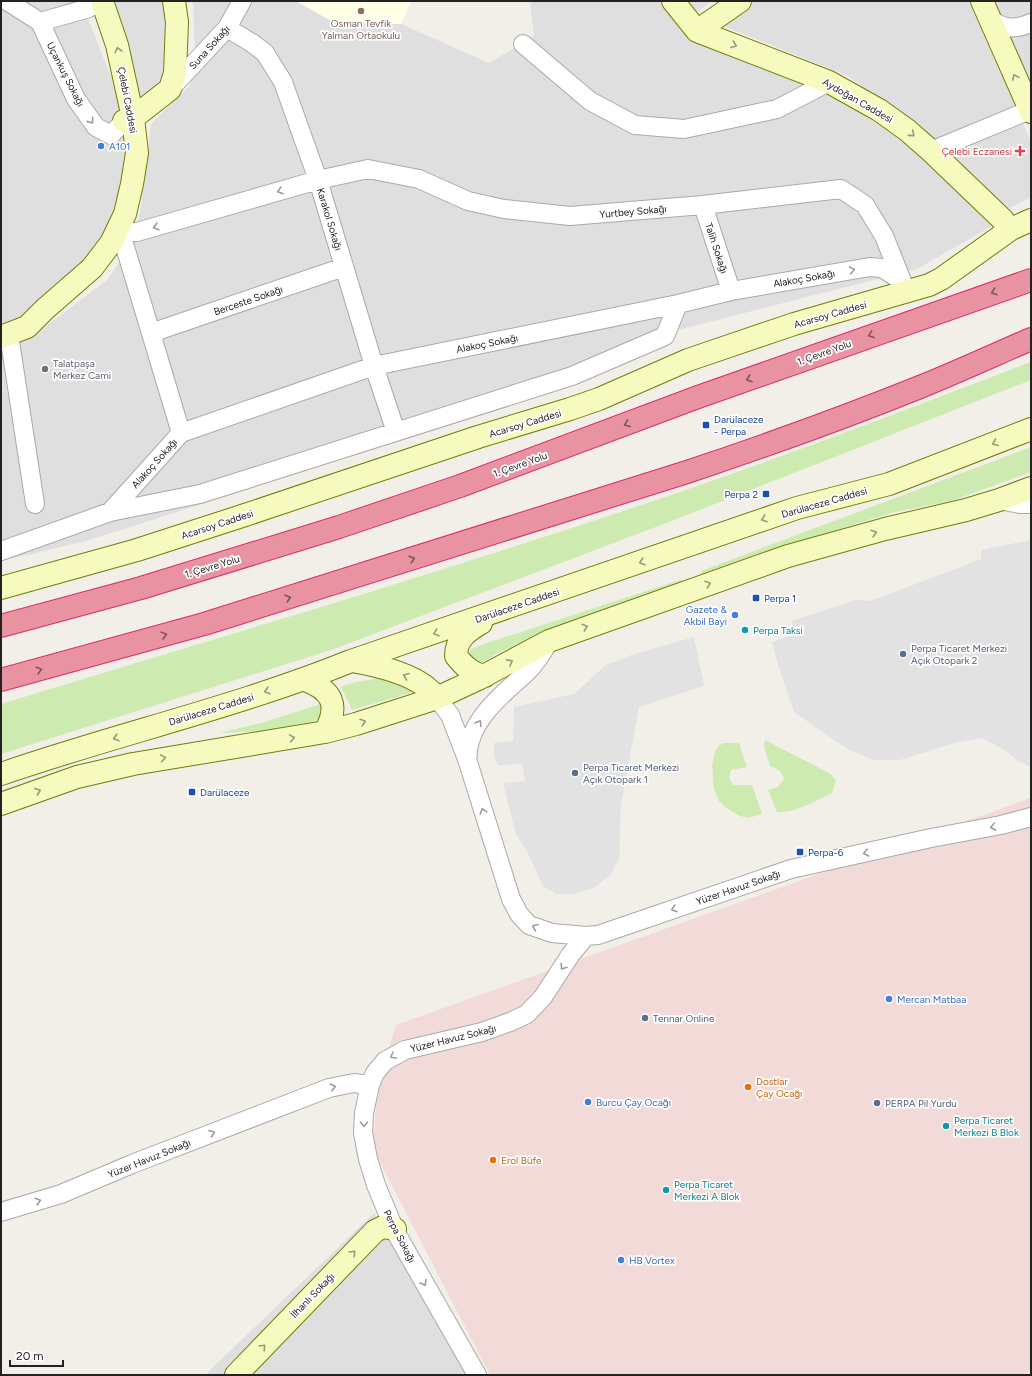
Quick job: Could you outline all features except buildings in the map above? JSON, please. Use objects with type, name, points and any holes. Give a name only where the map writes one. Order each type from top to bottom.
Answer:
[{"type":"highway","name":"1. Çevre Yolu","points":[[1,626],[141,588],[339,527],[460,486],[698,397],[1031,280]]},
{"type":"highway","points":[[1,680],[219,620],[701,468],[759,448],[921,387],[1031,340]]},
{"type":"main road","points":[[129,120],[170,89],[175,73],[177,22],[174,1]]},
{"type":"main road","points":[[673,1],[697,31],[740,1]]},
{"type":"main road","name":"Çelebi Caddesi","points":[[4,332],[27,327],[45,309],[92,268],[111,243],[114,214],[121,190],[129,120],[92,3]]},
{"type":"main road","points":[[986,10],[1030,111]]},
{"type":"main road","name":"Aydoğan Caddesi","points":[[697,31],[829,82],[879,110],[907,130],[931,151],[1003,220]]},
{"type":"main road","name":"Acarsoy Caddesi","points":[[1,588],[137,550],[470,440],[570,409],[599,399],[688,360],[904,287],[912,278],[936,268],[1003,220],[1015,213],[1031,207]]},
{"type":"main road","name":"Acarsoy Caddesi","points":[[1,576],[86,552],[282,492],[397,451],[584,390],[671,355],[774,318],[863,294],[941,279],[1011,228],[1031,220]]},
{"type":"main road","name":"Darülaceze Caddesi","points":[[1,774],[67,752],[305,680],[351,661],[797,508],[889,484],[1031,429]]},
{"type":"main road","points":[[1,804],[70,780],[133,764],[325,732],[356,724],[437,698],[484,676],[549,641],[788,556],[885,529],[945,516],[1031,488]]},
{"type":"main road","points":[[484,676],[469,670],[464,666],[456,656],[456,649],[463,636],[499,611]]},
{"type":"main road","points":[[351,661],[405,675],[425,686],[437,698]]},
{"type":"main road","points":[[305,680],[312,682],[329,693],[333,705],[332,715],[325,732]]},
{"type":"main road","name":"İlhanlı Sokağı","points":[[236,1375],[375,1231],[384,1227],[395,1229]]},
{"type":"street","points":[[7,1],[40,22],[92,3]]},
{"type":"street","name":"Suna Sokağı","points":[[170,89],[228,28],[242,1]]},
{"type":"street","points":[[986,10],[998,25],[1010,28],[1024,26],[1031,23]]},
{"type":"street","name":"Uçankuş Sokağı","points":[[40,22],[76,99],[96,127],[111,135],[129,120]]},
{"type":"street","name":"Karakol Sokağı","points":[[228,28],[265,53],[284,82],[318,180],[374,366],[396,432]]},
{"type":"street","points":[[523,44],[590,101],[636,125],[684,129],[777,109],[829,82]]},
{"type":"street","points":[[931,151],[1030,111]]},
{"type":"street","name":"Yurtbey Sokağı","points":[[114,225],[126,232],[137,232],[318,180],[368,169],[419,179],[468,201],[504,209],[570,216],[703,205],[841,188],[865,205],[884,236],[904,287]]},
{"type":"street","name":"Talih Sokağı","points":[[703,205],[731,291]]},
{"type":"street","points":[[114,225],[151,334],[181,433]]},
{"type":"street","name":"Berceste Sokağı","points":[[151,334],[344,267]]},
{"type":"street","name":"Alakoç Sokağı","points":[[110,512],[181,433],[374,366],[678,304],[731,291],[870,267],[882,268],[904,287]]},
{"type":"street","points":[[1,551],[110,512],[200,494],[572,376],[665,336],[678,304]]},
{"type":"street","points":[[4,332],[35,504]]},
{"type":"street","points":[[998,500],[1031,504]]},
{"type":"street","points":[[467,759],[470,740],[484,716],[492,705],[528,670],[549,641]]},
{"type":"street","points":[[437,698],[450,715],[467,759],[511,899],[519,914],[529,925],[552,933],[586,936]]},
{"type":"street","name":"Yüzer Havuz Sokağı","points":[[1,1212],[60,1194],[132,1164],[329,1088],[354,1083],[370,1085],[375,1073],[385,1061],[405,1050],[482,1032],[527,1014],[543,997],[571,954],[586,936],[598,935],[791,869],[931,838],[1001,825],[1031,817]]},
{"type":"street","name":"Perpa Sokağı","points":[[370,1085],[364,1113],[365,1140],[368,1159],[376,1185],[395,1229],[477,1375]]},
{"type":"shaded area","points":[[1,1],[81,1],[124,110],[127,157],[119,216],[84,276],[17,329],[1,329]]},
{"type":"shaded area","points":[[106,1],[167,1],[173,79],[143,106]]},
{"type":"shaded area","points":[[193,1],[296,1],[333,22],[401,24],[489,63],[534,36],[530,1],[661,1],[687,33],[846,103],[919,153],[992,226],[917,269],[674,331],[514,399],[300,473],[86,541],[1,561],[1,347],[29,339],[107,280],[134,241],[141,206],[151,124],[190,85],[195,56]]},
{"type":"shaded area","name":"Osman Tevfik Yalman Ortaokulu","points":[[296,1],[411,1],[401,24],[333,22]]},
{"type":"shaded area","points":[[680,1],[713,1],[691,16]]},
{"type":"shaded area","points":[[736,1],[969,1],[1031,142],[1031,198],[1004,210],[933,138],[846,75],[706,19]]},
{"type":"shaded area","points":[[991,1],[1031,1],[1031,89]]},
{"type":"shaded area","name":"Perpa Ticaret Merkezi Açık Otopark 2","points":[[1031,540],[1031,767],[1018,761],[1006,751],[983,738],[954,743],[900,760],[873,760],[847,749],[794,712],[772,642],[795,634],[791,621],[856,600],[871,601],[981,559],[981,550]]},
{"type":"shaded area","name":"Perpa Ticaret Merkezi Açık Otopark 1","points":[[694,637],[704,686],[639,707],[621,805],[619,859],[611,874],[594,888],[573,894],[556,894],[543,886],[526,849],[516,835],[503,783],[525,781],[522,764],[498,765],[494,757],[494,743],[513,741],[514,707],[574,694],[605,666],[631,655]]},
{"type":"shaded area","points":[[1031,798],[1031,1372],[1019,1375],[490,1375],[373,1149],[377,1085],[396,1025]]},
{"type":"shaded area","points":[[374,1213],[480,1375],[205,1375]]},
{"type":"green space","points":[[1031,362],[1031,380],[669,522],[334,649],[1,754],[1,704],[406,581],[567,530],[695,487],[792,452]]},
{"type":"green space","points":[[1031,447],[1031,472],[951,501],[895,512],[852,525],[781,548],[703,577],[701,571]]},
{"type":"green space","points":[[680,580],[685,582],[537,634],[494,655],[480,664],[469,656],[470,650],[481,645]]},
{"type":"green space","points":[[382,677],[416,691],[352,710],[341,687],[351,683]]},
{"type":"green space","points":[[321,704],[323,706],[319,719],[314,721],[262,731],[219,733],[261,723]]},
{"type":"green space","points":[[765,740],[831,774],[836,781],[832,793],[798,809],[777,812],[768,790],[778,787],[784,779],[780,771],[770,766],[764,747]]},
{"type":"green space","points":[[723,743],[739,743],[747,767],[731,770],[729,778],[733,785],[752,785],[762,814],[748,818],[740,816],[726,808],[719,801],[714,789],[712,765],[716,749]]},
{"type":"place","name":"Osman Tevfik Yalman Ortaokulu","points":[[361,11]]},
{"type":"place","name":"A101","points":[[101,146]]},
{"type":"place","name":"Çelebi Eczanesi","points":[[1020,151]]},
{"type":"place","name":"Talatpaşa Merkez Cami","points":[[45,369]]},
{"type":"place","name":"Darülaceze - Perpa","points":[[706,425]]},
{"type":"place","name":"Perpa 2","points":[[766,494]]},
{"type":"place","name":"Perpa 1","points":[[756,598]]},
{"type":"place","name":"Gazete & Akbil Bayi","points":[[735,615]]},
{"type":"place","name":"Perpa Taksi","points":[[745,630]]},
{"type":"place","name":"Perpa Ticaret Merkezi Açık Otopark 2","points":[[903,654]]},
{"type":"place","name":"Perpa Ticaret Merkezi Açık Otopark 1","points":[[575,773]]},
{"type":"place","name":"Darülaceze","points":[[192,792]]},
{"type":"place","name":"Perpa-6","points":[[800,852]]},
{"type":"place","name":"Mercan Matbaa","points":[[889,999]]},
{"type":"place","name":"Tennar Online","points":[[645,1018]]},
{"type":"place","name":"Dostlar Çay Ocağı","points":[[748,1087]]},
{"type":"place","name":"Burcu Çay Ocağı","points":[[588,1102]]},
{"type":"place","name":"PERPA Pil Yurdu","points":[[877,1103]]},
{"type":"place","name":"Perpa Ticaret Merkezi B Blok","points":[[946,1126]]},
{"type":"place","name":"Erol Büfe","points":[[493,1160]]},
{"type":"place","name":"Perpa Ticaret Merkezi A Blok","points":[[666,1190]]},
{"type":"place","name":"HB Vortex","points":[[621,1260]]}]
